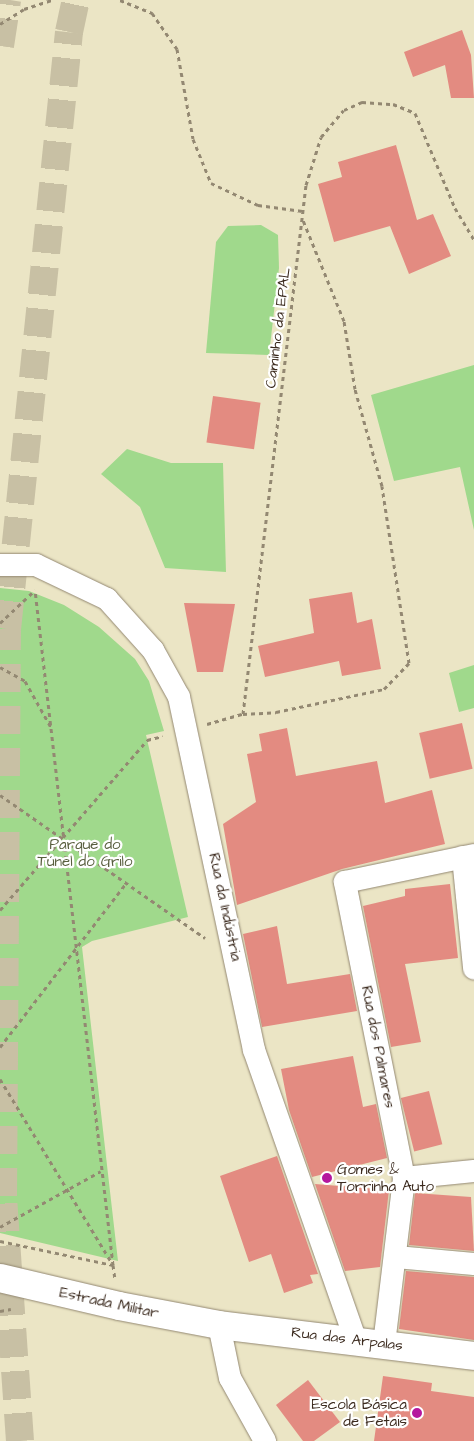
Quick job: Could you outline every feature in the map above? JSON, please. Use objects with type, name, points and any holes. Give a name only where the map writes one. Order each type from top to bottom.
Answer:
[{"type":"street","name":"Rua da Indústria","points":[[0,565],[36,565],[107,599],[153,650],[179,697],[188,729],[254,1050],[355,1339]]},
{"type":"street","points":[[468,856],[474,968]]},
{"type":"street","name":"Rua dos Palmares","points":[[384,1344],[396,1258],[404,1178],[344,882],[468,856]]},
{"type":"street","points":[[404,1178],[474,1171]]},
{"type":"street","points":[[396,1258],[474,1264]]},
{"type":"street","name":"Estrada Militar","points":[[0,1278],[119,1306],[220,1325]]},
{"type":"street","points":[[220,1325],[230,1378],[265,1441]]},
{"type":"street","name":"Rua das Arpalas","points":[[220,1325],[355,1339],[474,1356]]},
{"type":"path","points":[[0,24],[24,9],[52,0]]},
{"type":"path","points":[[120,0],[152,13],[176,49],[194,139],[211,183],[258,206],[304,211]]},
{"type":"path","name":"Caminho da EPAL","points":[[243,714],[306,185],[322,137],[344,110],[362,102],[393,104],[415,114],[454,208],[474,240]]},
{"type":"path","points":[[0,910],[147,740],[243,714],[276,712],[384,689],[409,663],[382,486],[355,389],[344,321],[302,220]]},
{"type":"path","points":[[36,565],[35,590],[53,731],[62,837],[101,1171],[119,1306]]},
{"type":"path","points":[[0,623],[35,590]]},
{"type":"path","points":[[0,667],[25,681],[53,731]]},
{"type":"path","points":[[0,795],[236,960]]},
{"type":"path","points":[[0,1047],[126,882]]},
{"type":"path","points":[[0,1079],[113,1265]]},
{"type":"path","points":[[0,1227],[101,1171]]},
{"type":"path","points":[[0,1240],[113,1265]]},
{"type":"green space","points":[[261,225],[278,235],[279,268],[269,355],[206,353],[216,242],[228,226]]},
{"type":"green space","points":[[474,365],[474,530],[460,467],[394,481],[371,395]]},
{"type":"green space","points":[[127,449],[171,463],[223,463],[226,572],[165,568],[140,507],[101,474]]},
{"type":"green space","name":"Parque do Túnel do Grilo","points":[[0,588],[29,591],[64,605],[99,627],[135,659],[149,681],[164,731],[146,735],[188,917],[92,941],[82,947],[118,1261],[0,1233]]},
{"type":"green space","points":[[474,665],[474,708],[459,712],[449,673]]},
{"type":"building","points":[[462,30],[471,55],[474,98],[451,98],[445,65],[413,77],[404,52]]},
{"type":"building","points":[[396,145],[417,220],[433,214],[451,256],[409,274],[390,226],[334,242],[318,184],[342,177],[338,162]]},
{"type":"building","points":[[213,396],[261,403],[254,449],[206,443]]},
{"type":"building","points":[[352,592],[357,623],[372,619],[381,669],[342,676],[339,661],[265,677],[258,646],[314,633],[309,599]]},
{"type":"building","points":[[184,603],[235,604],[223,672],[197,672]]},
{"type":"building","points":[[462,723],[473,769],[430,779],[419,733]]},
{"type":"building","points":[[287,728],[296,776],[377,761],[385,803],[432,790],[445,844],[342,869],[237,905],[223,824],[256,802],[247,754],[262,751],[259,734]]},
{"type":"building","points":[[450,884],[458,958],[405,964],[421,1042],[391,1047],[363,906],[405,896],[405,889]]},
{"type":"building","points":[[277,926],[287,984],[350,974],[357,1011],[262,1027],[243,934]]},
{"type":"building","points":[[353,1056],[363,1107],[376,1104],[387,1158],[312,1177],[289,1110],[281,1069]]},
{"type":"building","points":[[429,1091],[442,1144],[414,1151],[401,1098]]},
{"type":"building","points":[[277,1156],[318,1274],[310,1275],[313,1283],[284,1293],[271,1254],[249,1262],[220,1176]]},
{"type":"building","points":[[315,1184],[389,1190],[380,1267],[345,1271]]},
{"type":"building","points":[[415,1193],[471,1197],[474,1251],[409,1245]]},
{"type":"building","points":[[406,1271],[474,1277],[474,1340],[399,1329]]},
{"type":"building","name":"Escola Básica de Fetais","points":[[383,1376],[432,1383],[431,1391],[474,1397],[474,1441],[374,1441]]},
{"type":"building","points":[[308,1380],[340,1422],[314,1441],[303,1441],[276,1405]]},
{"type":"tunnel","points":[[0,46],[7,0]]},
{"type":"tunnel","points":[[20,1441],[3,1196],[7,629],[69,32],[76,0]]},
{"type":"place","name":"Gomes & Torrinha Auto","points":[[327,1178]]},
{"type":"place","name":"Escola Básica de Fetais","points":[[417,1413]]}]
